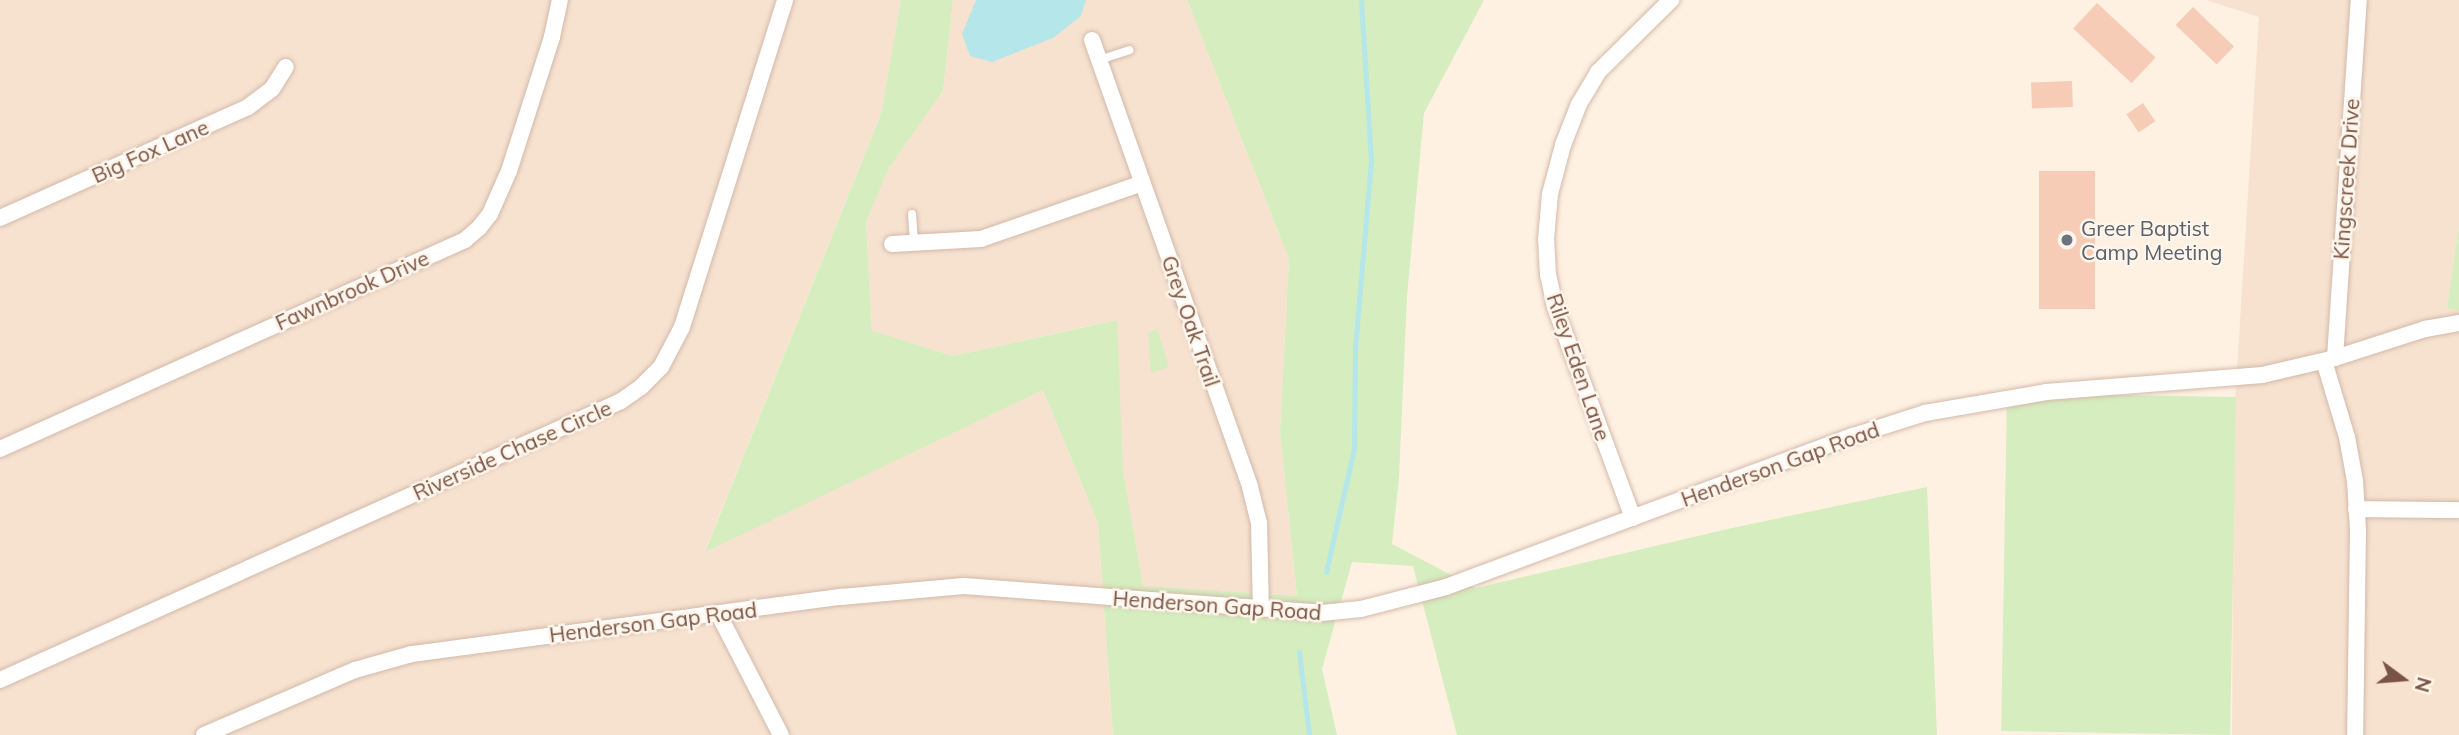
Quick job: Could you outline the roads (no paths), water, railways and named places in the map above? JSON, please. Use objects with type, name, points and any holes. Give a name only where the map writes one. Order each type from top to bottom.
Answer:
[{"type":"street","name":"Fawnbrook Drive","points":[[0,449],[472,234],[490,214],[509,172],[552,37],[560,0]]},
{"type":"street","name":"Riverside Chase Circle","points":[[0,680],[621,401],[641,387],[661,368],[682,327],[785,0]]},
{"type":"street","name":"Riley Eden Lane","points":[[1633,518],[1555,307],[1548,275],[1549,205],[1563,145],[1579,104],[1598,72],[1671,0]]},
{"type":"street","name":"Kingscreek Drive","points":[[2355,735],[2356,509],[2347,437],[2330,359],[2359,0]]},
{"type":"street","name":"Grey Oak Trail","points":[[1093,40],[1250,486],[1259,523],[1261,608]]},
{"type":"street","name":"Big Fox Lane","points":[[0,218],[248,107],[272,89],[286,67]]},
{"type":"street","points":[[892,244],[981,239],[1143,183]]},
{"type":"street","name":"Henderson Gap Road","points":[[204,735],[355,670],[412,654],[841,597],[964,586],[1321,613],[1404,600],[1853,436],[1924,413],[2046,392],[2262,375],[2330,359],[2425,329],[2459,323]]},
{"type":"street","points":[[2356,509],[2459,510]]},
{"type":"street","points":[[719,615],[781,735]]},
{"type":"lane","points":[[1099,60],[1129,50]]},
{"type":"lane","points":[[912,214],[914,243]]},
{"type":"water","points":[[976,0],[1086,0],[1081,16],[1053,38],[992,62],[970,56],[962,34]]},
{"type":"waterway","points":[[1326,572],[1354,449],[1355,348],[1371,160],[1361,0]]},
{"type":"waterway","points":[[1299,652],[1309,735]]},
{"type":"place","name":"Greer Baptist Camp Meeting","points":[[2067,240]]}]
